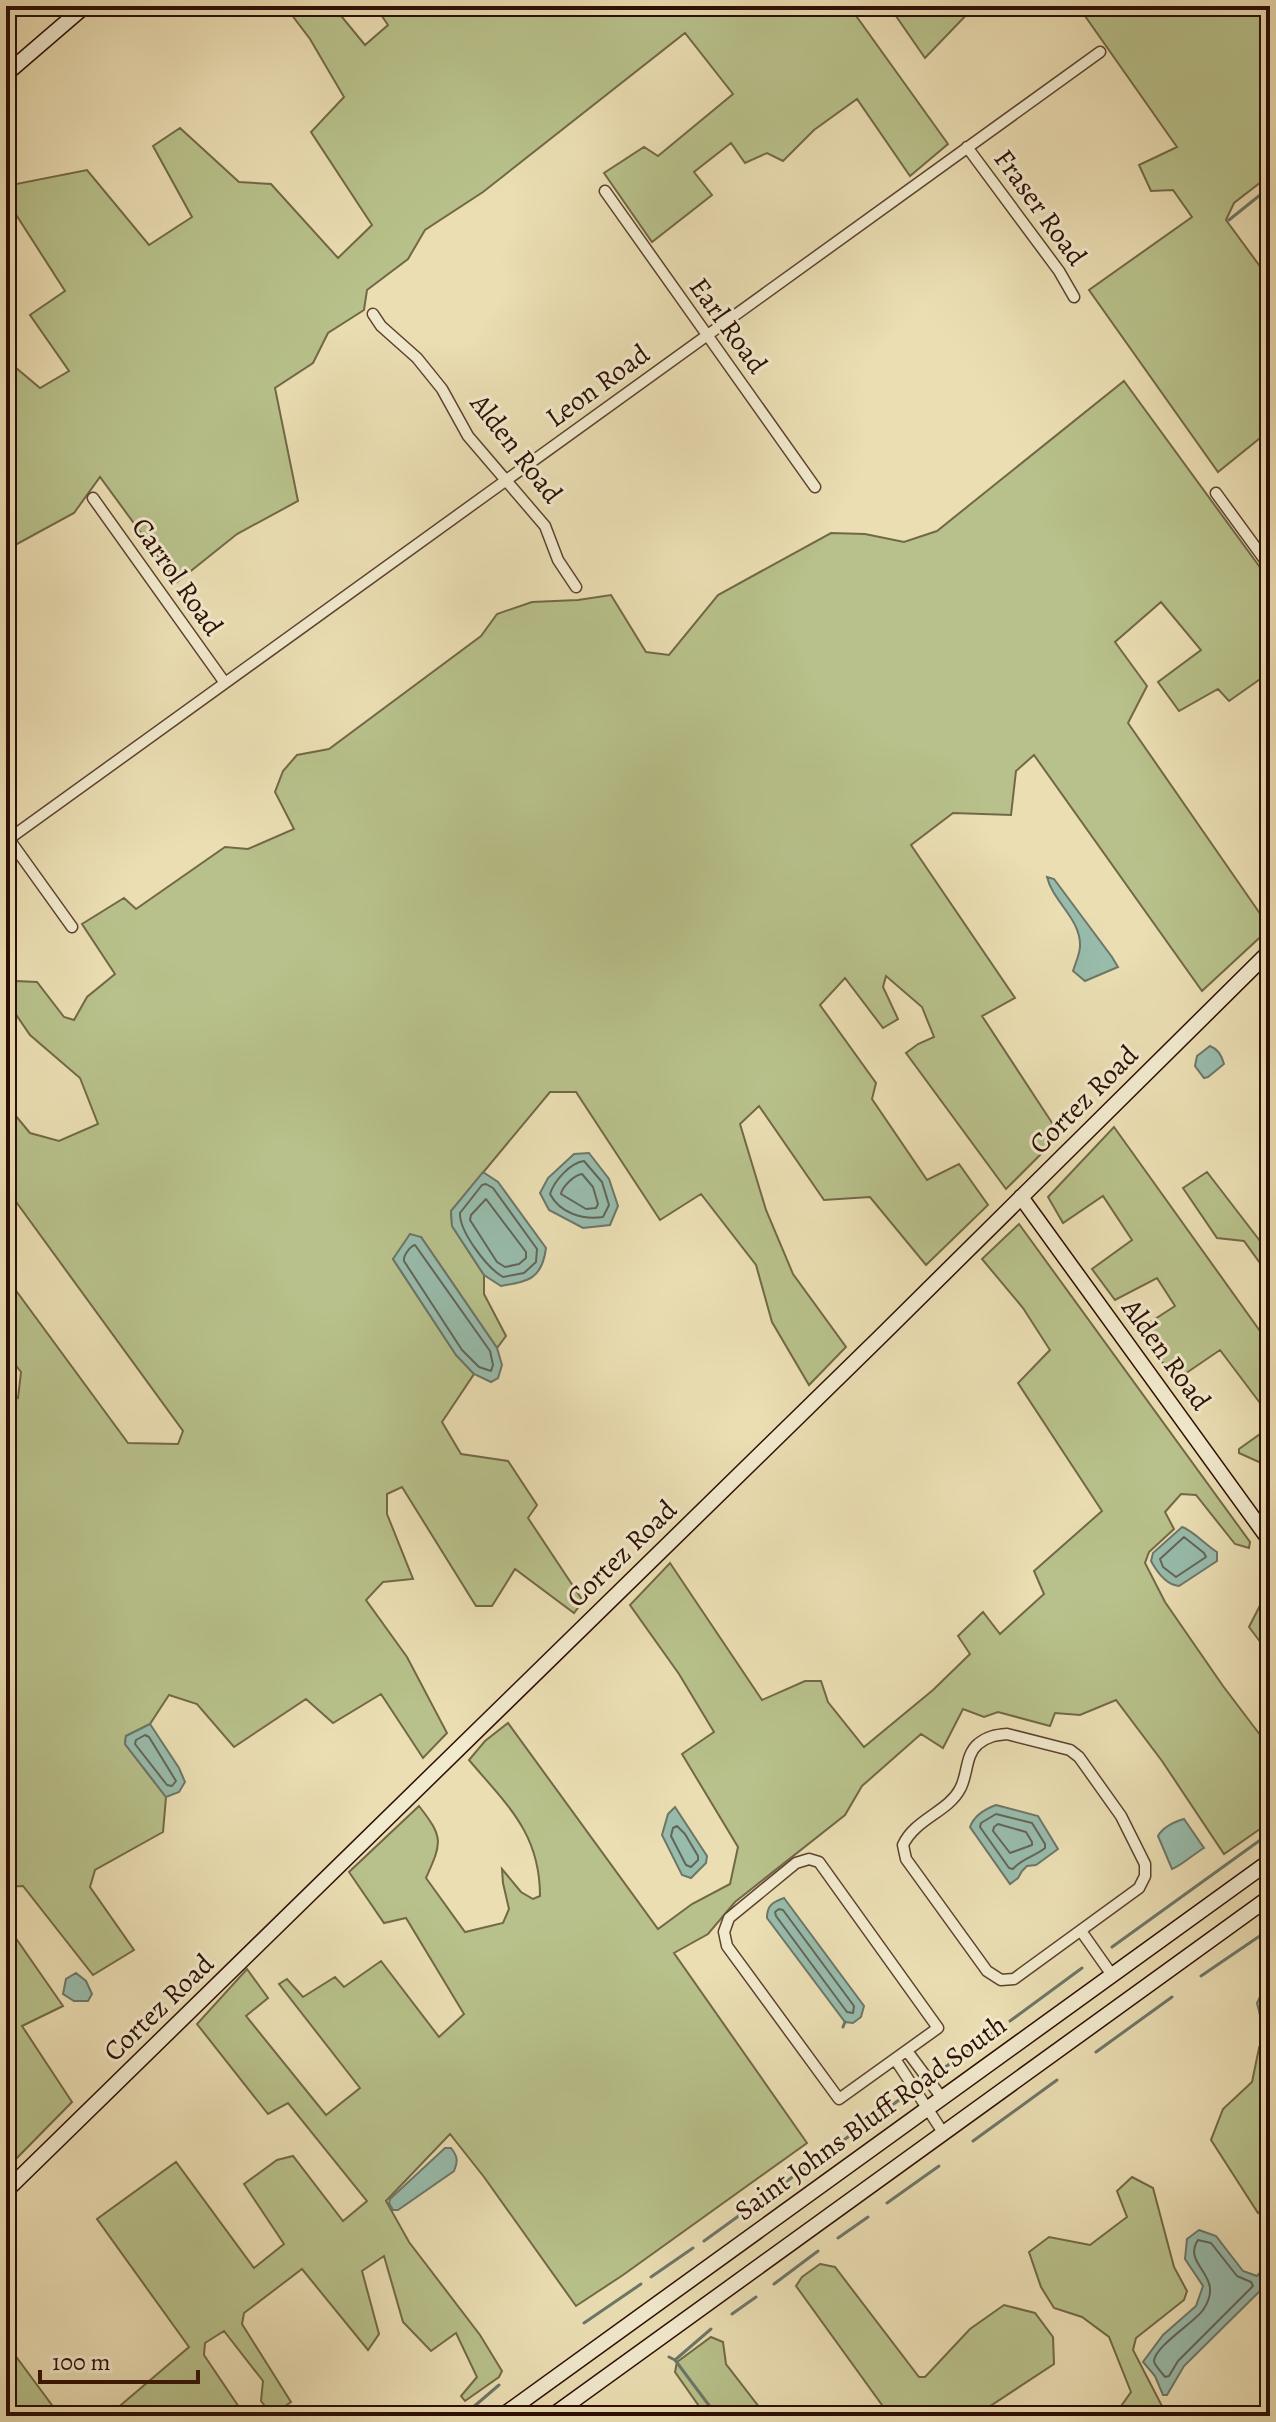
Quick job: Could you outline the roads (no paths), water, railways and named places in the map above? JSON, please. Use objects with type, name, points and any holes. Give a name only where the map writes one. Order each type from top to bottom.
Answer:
[{"type":"street","points":[[6,74],[85,6]]},
{"type":"street","name":"Leon Road","points":[[7,838],[1100,52]]},
{"type":"street","name":"Fraser Road","points":[[967,147],[1059,271],[1074,297]]},
{"type":"street","name":"Earl Road","points":[[605,191],[815,487]]},
{"type":"street","name":"Alden Road","points":[[373,314],[381,326],[417,358],[442,389],[468,436],[545,526],[558,560],[576,587]]},
{"type":"street","points":[[1216,493],[1270,567]]},
{"type":"street","name":"Carrol Road","points":[[93,498],[225,683]]},
{"type":"street","points":[[7,838],[72,927]]},
{"type":"street","name":"Cortez Road","points":[[6,2191],[1270,951]]},
{"type":"street","name":"Alden Road","points":[[1021,1197],[1270,1541]]},
{"type":"street","points":[[1007,1734],[1070,1750],[1079,1757],[1121,1816],[1145,1864],[1145,1876],[1139,1888],[1081,1931],[1014,1979],[1001,1980],[987,1971],[906,1859],[903,1845],[909,1833],[960,1790],[970,1756],[976,1746],[992,1735],[1007,1734]]},
{"type":"street","points":[[809,1859],[819,1862],[938,2028],[907,2051],[839,2099],[727,1946],[724,1932],[729,1918],[796,1863],[809,1859]]},
{"type":"street","name":"Saint Johns Bluff Road South","points":[[502,2416],[1270,1861]]},
{"type":"street","name":"Saint Johns Bluff Road South","points":[[553,2416],[1270,1897]]},
{"type":"street","points":[[1081,1931],[1112,1975]]},
{"type":"street","points":[[907,2051],[942,2098]]},
{"type":"street","points":[[895,2059],[944,2134]]},
{"type":"street","points":[[536,2392],[553,2416]]},
{"type":"water","points":[[1047,877],[1054,879],[1118,967],[1085,981],[1073,971],[1080,949],[1079,936]]},
{"type":"water","points":[[1210,1046],[1219,1053],[1224,1064],[1204,1078],[1195,1066],[1197,1056]]},
{"type":"water","points":[[589,1153],[609,1179],[618,1206],[610,1225],[583,1228],[549,1210],[540,1193],[548,1178],[574,1154]]},
{"type":"water","points":[[483,1172],[498,1182],[546,1248],[541,1266],[526,1280],[501,1286],[484,1275],[452,1226],[451,1211]]},
{"type":"water","points":[[410,1234],[421,1237],[497,1348],[502,1365],[498,1378],[491,1382],[474,1374],[456,1355],[393,1259]]},
{"type":"water","points":[[1182,1527],[1217,1552],[1217,1561],[1179,1586],[1166,1581],[1151,1561],[1153,1553]]},
{"type":"water","points":[[150,1724],[185,1782],[179,1792],[166,1797],[125,1744],[126,1736]]},
{"type":"water","points":[[996,1805],[1038,1816],[1058,1849],[1036,1865],[1027,1866],[1010,1884],[970,1827],[980,1813]]},
{"type":"water","points":[[675,1807],[707,1856],[706,1863],[691,1878],[682,1875],[662,1835],[668,1814]]},
{"type":"water","points":[[1184,1819],[1204,1848],[1172,1869],[1158,1836],[1169,1825]]},
{"type":"water","points":[[784,1898],[864,2006],[861,2017],[853,2023],[845,2022],[767,1918],[771,1905]]},
{"type":"water","points":[[76,1973],[86,1981],[92,1994],[88,2001],[74,2001],[63,1994],[66,1979]]},
{"type":"water","points":[[1270,1981],[1270,2037],[1263,2027],[1257,2003]]},
{"type":"water","points":[[445,2148],[451,2148],[456,2157],[454,2171],[398,2210],[393,2210],[390,2199]]},
{"type":"water","points":[[1199,2230],[1216,2236],[1243,2271],[1257,2276],[1266,2266],[1270,2268],[1270,2281],[1184,2366],[1167,2395],[1163,2395],[1155,2376],[1143,2362],[1163,2335],[1196,2306],[1203,2286],[1185,2259],[1187,2239]]},
{"type":"waterway","points":[[1229,220],[1270,187]]},
{"type":"waterway","points":[[1112,1947],[1270,1833]]},
{"type":"waterway","points":[[1201,1976],[1270,1929]]},
{"type":"waterway","points":[[1010,2021],[1082,1968]]},
{"type":"waterway","points":[[1096,2052],[1172,1997]]},
{"type":"waterway","points":[[843,2027],[845,2022]]},
{"type":"waterway","points":[[937,2073],[1000,2028]]},
{"type":"waterway","points":[[973,2141],[1057,2080]]},
{"type":"waterway","points":[[704,2241],[899,2100]]},
{"type":"waterway","points":[[887,2203],[939,2166]]},
{"type":"waterway","points":[[838,2238],[868,2217]]},
{"type":"waterway","points":[[651,2277],[693,2248]]},
{"type":"waterway","points":[[774,2284],[818,2251]]},
{"type":"waterway","points":[[584,2323],[641,2284]]},
{"type":"waterway","points":[[732,2314],[756,2297]]},
{"type":"waterway","points":[[669,2357],[675,2360],[711,2329]]},
{"type":"waterway","points":[[675,2360],[717,2416]]},
{"type":"waterway","points":[[464,2415],[499,2385]]}]
